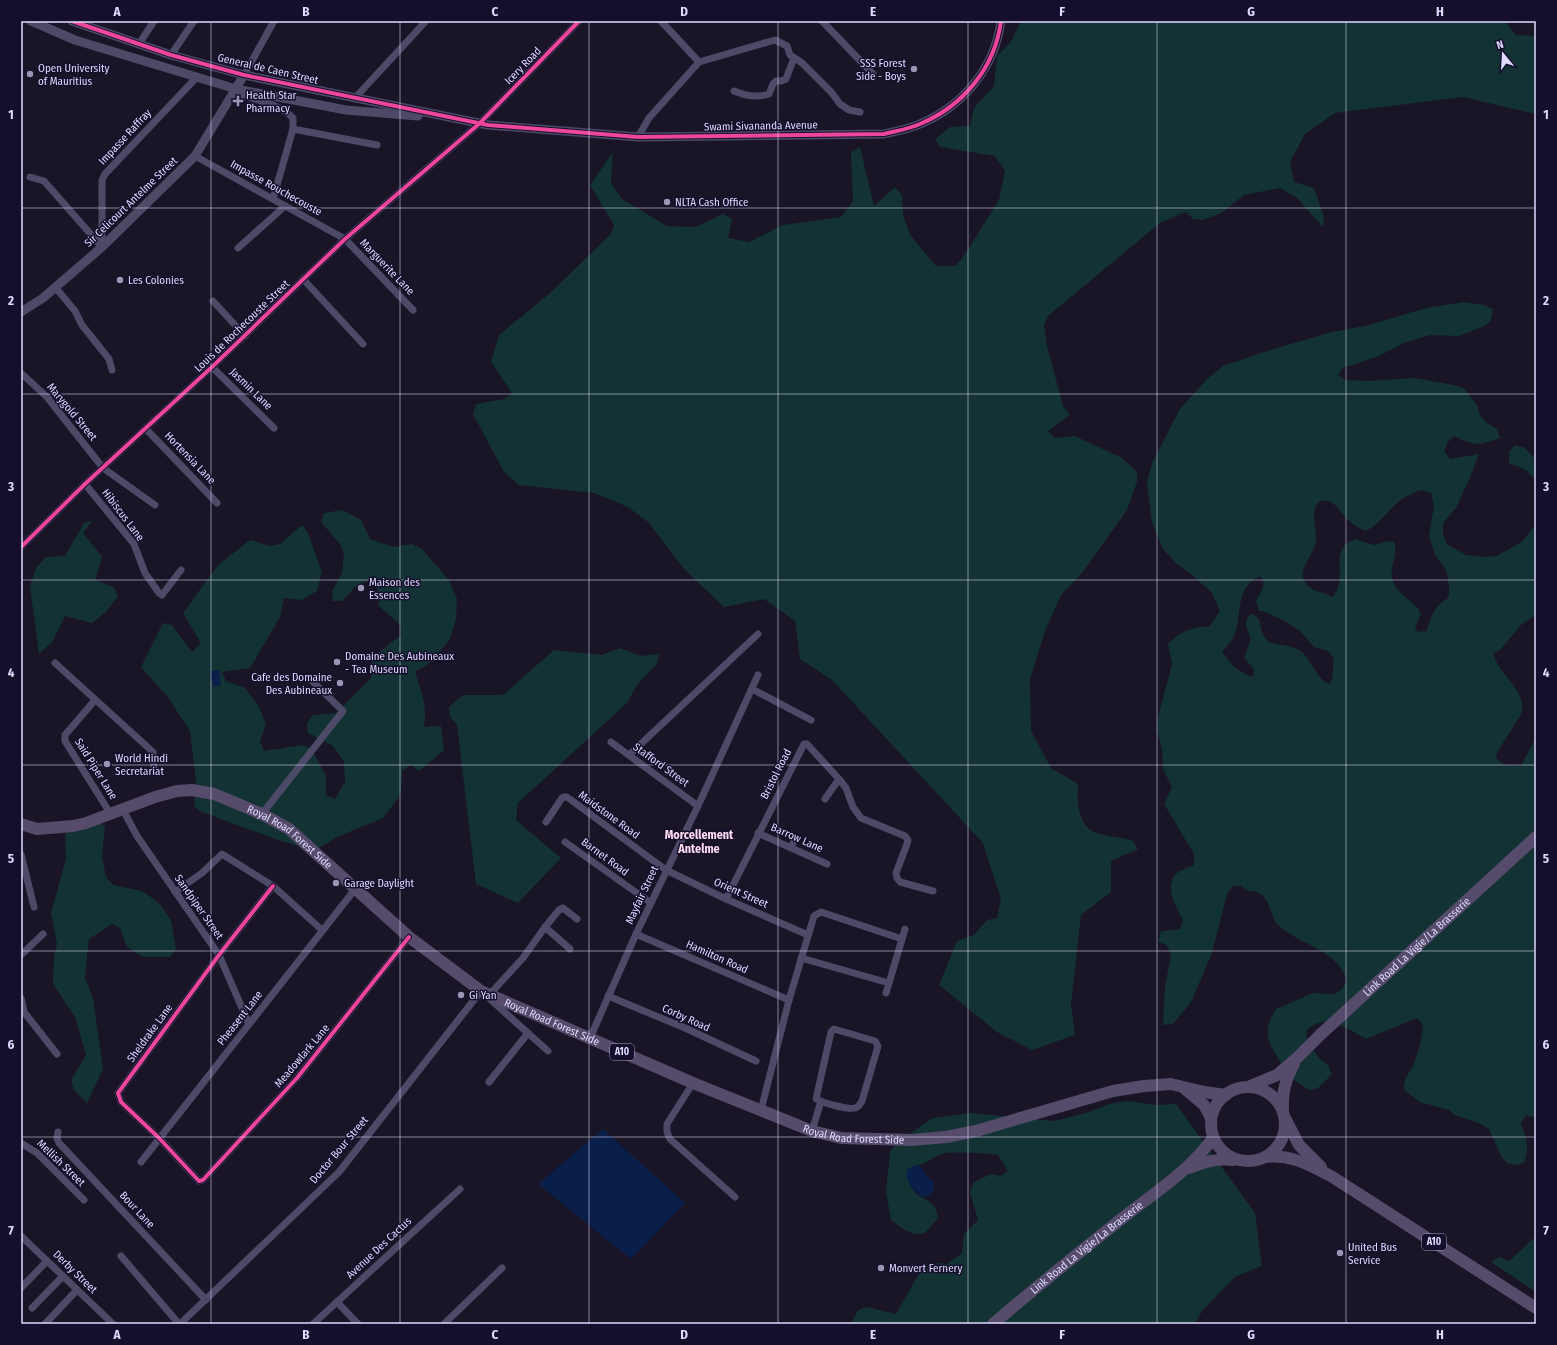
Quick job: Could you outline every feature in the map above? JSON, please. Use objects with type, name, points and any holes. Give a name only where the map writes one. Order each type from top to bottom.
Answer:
[{"type":"main road","name":"Royal Road Forest Side","points":[[21,824],[37,830],[73,826],[86,823],[122,808],[170,793],[192,790],[214,794],[262,814],[289,829],[409,937],[486,992],[693,1083],[812,1131],[841,1138],[912,1140],[946,1137],[976,1131],[1113,1091],[1144,1086],[1171,1084],[1204,1092],[1226,1094]]},
{"type":"main road","name":"Link Road La Vigie/La Brasserie","points":[[1298,1057],[1536,836]]},
{"type":"main road","points":[[1236,1160],[1222,1152],[1213,1138],[1211,1118],[1214,1109],[1226,1094],[1240,1088],[1248,1087],[1276,1075],[1298,1057]]},
{"type":"main road","points":[[1266,1158],[1281,1142],[1286,1129],[1282,1098],[1284,1086],[1298,1057]]},
{"type":"main road","points":[[1182,1087],[1204,1105],[1211,1118]]},
{"type":"main road","points":[[1248,1087],[1265,1091],[1275,1098],[1299,1145],[1331,1176]]},
{"type":"main road","points":[[1181,1172],[1204,1150],[1213,1138]]},
{"type":"main road","points":[[1181,1172],[1212,1160],[1222,1158],[1251,1162],[1278,1156],[1295,1159],[1331,1176]]},
{"type":"main road","name":"Link Road La Vigie/La Brasserie","points":[[993,1324],[1044,1281],[1181,1172]]},
{"type":"main road","name":"A10","points":[[1331,1176],[1536,1308]]},
{"type":"street","points":[[31,21],[75,40],[235,91],[287,112],[293,118],[293,129],[273,199]]},
{"type":"street","name":"General de Caen Street","points":[[72,21],[171,55],[244,75],[463,120]]},
{"type":"street","points":[[139,44],[154,21]]},
{"type":"street","points":[[171,55],[194,21]]},
{"type":"street","points":[[244,75],[274,21]]},
{"type":"street","points":[[355,98],[426,21]]},
{"type":"street","name":"Icery Road","points":[[480,123],[579,21]]},
{"type":"street","points":[[661,21],[699,62]]},
{"type":"street","points":[[822,21],[873,74]]},
{"type":"street","name":"Swami Sivananda Avenue","points":[[463,120],[586,134],[638,137],[884,134],[919,125],[939,115],[963,97],[980,78],[991,59],[999,35],[1001,21]]},
{"type":"street","points":[[638,137],[648,118],[699,62],[753,45],[775,40],[787,46],[790,55],[832,93],[840,104],[849,110],[860,112]]},
{"type":"street","points":[[734,91],[760,97],[769,94],[773,84],[776,81],[786,79],[794,58]]},
{"type":"street","name":"Sir Celicourt Antelme Street","points":[[21,312],[44,298],[102,247],[196,156],[244,75]]},
{"type":"street","name":"Impasse Raffray","points":[[102,247],[102,180],[105,174],[196,78]]},
{"type":"street","points":[[235,91],[346,110],[463,120]]},
{"type":"street","name":"Louis de Rochecouste Street","points":[[21,547],[85,484],[212,367],[345,239],[480,123]]},
{"type":"street","points":[[293,129],[377,145]]},
{"type":"street","name":"Impasse Rouchecouste","points":[[196,156],[345,239]]},
{"type":"street","points":[[30,177],[44,181],[102,247]]},
{"type":"street","points":[[238,248],[285,206]]},
{"type":"street","name":"Marguerite Lane","points":[[345,239],[413,310]]},
{"type":"street","points":[[303,279],[363,344]]},
{"type":"street","points":[[56,288],[75,311],[82,325],[109,359],[112,370]]},
{"type":"street","points":[[213,301],[244,336]]},
{"type":"street","name":"Jasmin Lane","points":[[212,367],[274,428]]},
{"type":"street","name":"Marygold Street","points":[[21,373],[47,397],[103,468],[155,505]]},
{"type":"street","name":"Hortensia Lane","points":[[146,429],[217,503]]},
{"type":"street","name":"Hibiscus Lane","points":[[85,484],[134,544],[145,573],[159,593],[162,595],[182,570]]},
{"type":"street","points":[[629,755],[758,634]]},
{"type":"street","points":[[55,663],[153,752],[154,770]]},
{"type":"street","name":"Mayfair Street","points":[[590,1038],[650,903],[698,806],[758,675]]},
{"type":"street","points":[[262,814],[343,711],[310,679]]},
{"type":"street","points":[[752,689],[811,720]]},
{"type":"street","name":"Said Piper Lane","points":[[95,700],[65,735],[65,740],[110,813]]},
{"type":"street","name":"Stafford Street","points":[[611,742],[698,806]]},
{"type":"street","name":"Bristol Road","points":[[726,899],[804,744],[807,744],[846,788],[853,807],[861,818],[905,836],[908,840],[896,873],[900,882],[933,891]]},
{"type":"street","points":[[825,799],[839,779]]},
{"type":"street","name":"Maidstone Road","points":[[546,822],[562,798],[567,797],[666,870]]},
{"type":"street","name":"Sandpiper Street","points":[[122,808],[137,836],[219,955],[249,1024]]},
{"type":"street","name":"Barrow Lane","points":[[758,833],[827,864]]},
{"type":"street","points":[[791,847],[795,839]]},
{"type":"street","name":"Barnet Road","points":[[565,842],[650,903]]},
{"type":"street","points":[[21,854],[34,907]]},
{"type":"street","points":[[175,892],[202,873],[222,854],[273,886],[322,930]]},
{"type":"street","name":"Orient Street","points":[[666,870],[726,899],[808,935]]},
{"type":"street","name":"Sheldrake Lane","points":[[203,1180],[199,1181],[159,1138],[121,1102],[118,1093],[219,955],[273,886]]},
{"type":"street","name":"Pheasent Lane","points":[[141,1162],[356,888]]},
{"type":"street","name":"Doctor Bour Street","points":[[179,1324],[339,1172],[486,992],[523,958],[544,927],[561,908],[577,919]]},
{"type":"street","points":[[762,1110],[789,1000],[814,916],[821,912],[902,939]]},
{"type":"street","points":[[544,927],[570,949]]},
{"type":"street","points":[[886,993],[905,929]]},
{"type":"street","points":[[21,955],[42,934]]},
{"type":"street","name":"Hamilton Road","points":[[636,934],[789,1000]]},
{"type":"street","name":"Meadowlark Lane","points":[[203,1180],[297,1078],[409,937]]},
{"type":"street","points":[[801,958],[889,983]]},
{"type":"street","points":[[486,992],[548,1051]]},
{"type":"street","name":"Corby Road","points":[[608,996],[685,1028],[756,1061]]},
{"type":"street","points":[[21,998],[24,1012],[57,1054]]},
{"type":"street","points":[[834,1029],[876,1041],[878,1046],[862,1101],[859,1106],[848,1108],[821,1101],[816,1097],[832,1030],[834,1029]]},
{"type":"street","points":[[489,1082],[528,1033]]},
{"type":"street","points":[[693,1083],[668,1124],[667,1132],[670,1139],[734,1197]]},
{"type":"street","points":[[812,1131],[821,1101]]},
{"type":"street","name":"Bour Lane","points":[[58,1132],[59,1143],[206,1300]]},
{"type":"street","name":"Mellish Street","points":[[21,1144],[24,1144],[36,1152],[84,1200]]},
{"type":"street","name":"Avenue Des Cactus","points":[[313,1324],[460,1189]]},
{"type":"street","name":"Derby Street","points":[[21,1236],[113,1324]]},
{"type":"street","points":[[121,1256],[179,1324]]},
{"type":"street","points":[[21,1288],[47,1261]]},
{"type":"street","points":[[444,1324],[502,1268]]},
{"type":"street","points":[[32,1308],[63,1276]]},
{"type":"street","points":[[45,1324],[77,1290]]},
{"type":"street","points":[[337,1302],[358,1324]]},
{"type":"green space","points":[[1021,21],[1505,21],[1516,35],[1536,36],[1536,114],[1463,97],[1335,113],[1305,134],[1290,162],[1294,182],[1314,188],[1324,217],[1323,227],[1297,198],[1280,188],[1244,195],[1221,213],[1203,220],[1193,219],[1186,212],[1160,223],[1048,316],[1044,325],[1047,346],[1063,406],[1070,415],[1048,431],[1055,438],[1075,436],[1122,458],[1137,472],[1137,482],[1127,510],[1082,573],[1061,595],[1045,631],[1030,679],[1031,731],[1051,768],[1078,784],[1079,809],[1083,822],[1087,827],[1100,834],[1132,840],[1138,849],[1111,861],[1111,892],[1081,915],[1071,1004],[1075,1035],[1032,1050],[997,1032],[939,985],[957,941],[974,935],[987,920],[997,918],[1001,899],[983,843],[832,680],[800,659],[795,621],[764,599],[724,607],[684,569],[648,522],[628,507],[594,493],[519,485],[504,472],[473,414],[476,404],[504,399],[512,393],[491,362],[499,335],[549,294],[611,234],[614,225],[590,185],[613,152],[611,183],[622,199],[667,226],[696,227],[723,214],[732,219],[728,238],[749,242],[783,225],[841,217],[853,201],[851,152],[860,147],[874,206],[895,187],[902,195],[903,215],[910,235],[936,266],[955,266],[962,259],[999,200],[1005,171],[995,156],[940,147],[935,139],[950,127],[970,126],[974,108],[994,86],[997,56],[1010,43]]},
{"type":"green space","points":[[1464,302],[1484,305],[1493,309],[1491,320],[1485,326],[1459,336],[1430,335],[1404,343],[1379,356],[1343,368],[1338,375],[1346,380],[1366,381],[1415,378],[1464,388],[1477,405],[1480,415],[1487,423],[1497,429],[1500,438],[1481,444],[1468,442],[1454,436],[1448,442],[1444,451],[1450,459],[1479,454],[1456,508],[1443,523],[1443,534],[1447,544],[1466,555],[1487,557],[1496,556],[1522,542],[1534,526],[1536,528],[1536,615],[1522,624],[1501,649],[1493,654],[1498,664],[1520,696],[1522,703],[1520,716],[1496,754],[1497,759],[1505,765],[1521,766],[1536,737],[1536,1118],[1526,1115],[1521,1123],[1527,1143],[1527,1152],[1524,1163],[1515,1165],[1507,1163],[1501,1156],[1489,1129],[1481,1124],[1455,1115],[1449,1110],[1420,1102],[1404,1090],[1406,1078],[1416,1058],[1421,1039],[1423,1025],[1417,1018],[1366,1039],[1344,1027],[1329,1022],[1322,1022],[1314,1025],[1307,1030],[1307,1041],[1319,1058],[1328,1065],[1332,1074],[1318,1088],[1309,1090],[1288,1076],[1271,1046],[1268,1037],[1268,1027],[1276,1009],[1313,993],[1334,994],[1342,989],[1347,980],[1335,961],[1279,926],[1273,918],[1266,899],[1258,892],[1249,891],[1241,886],[1233,886],[1227,894],[1212,953],[1191,1002],[1173,1024],[1163,1025],[1165,986],[1171,956],[1167,946],[1158,941],[1161,931],[1180,929],[1183,920],[1174,903],[1171,884],[1177,873],[1194,865],[1194,854],[1164,804],[1172,787],[1163,769],[1162,749],[1157,730],[1157,721],[1172,664],[1168,644],[1181,633],[1198,627],[1209,627],[1220,611],[1212,593],[1176,563],[1163,549],[1152,523],[1147,483],[1152,463],[1180,409],[1207,379],[1223,366],[1328,333],[1369,325],[1426,308]],"holes":[[[1421,490],[1431,493],[1434,506],[1429,536],[1435,555],[1446,570],[1449,585],[1449,595],[1447,599],[1436,608],[1429,622],[1427,631],[1418,632],[1415,628],[1421,614],[1419,609],[1399,591],[1393,581],[1392,571],[1395,551],[1394,542],[1389,541],[1374,545],[1355,539],[1346,544],[1342,549],[1340,556],[1339,584],[1337,591],[1332,597],[1313,589],[1306,584],[1303,571],[1315,546],[1316,536],[1314,516],[1317,504],[1321,501],[1331,502],[1350,522],[1366,531],[1379,522],[1393,507],[1408,495]],[[1260,576],[1263,585],[1256,601],[1259,611],[1263,611],[1285,621],[1301,632],[1314,647],[1328,651],[1334,659],[1332,680],[1329,684],[1320,678],[1302,652],[1291,647],[1269,642],[1263,635],[1259,619],[1255,615],[1251,614],[1246,623],[1251,639],[1244,658],[1254,669],[1254,674],[1251,677],[1235,668],[1222,652],[1234,636],[1243,592],[1252,581]]]},
{"type":"green space","points":[[1515,445],[1525,448],[1536,460],[1536,481],[1526,470],[1509,463],[1509,452]]},
{"type":"green space","points":[[343,510],[361,520],[370,539],[393,547],[412,544],[422,549],[449,580],[457,599],[456,619],[450,639],[431,662],[415,672],[422,693],[424,705],[424,727],[441,726],[444,750],[419,771],[411,765],[402,771],[401,794],[383,818],[337,837],[321,847],[302,847],[275,839],[202,812],[194,806],[196,780],[190,731],[167,696],[141,667],[163,623],[172,625],[192,652],[201,643],[183,613],[218,565],[250,540],[270,546],[280,544],[302,525],[308,533],[322,572],[317,591],[302,600],[284,598],[280,617],[250,668],[222,672],[226,681],[245,688],[258,705],[266,724],[260,742],[264,751],[302,745],[311,748],[326,776],[326,795],[335,799],[345,782],[344,762],[333,746],[308,733],[307,723],[313,715],[336,713],[371,678],[372,658],[401,635],[400,625],[379,606],[377,588],[372,579],[355,587],[342,601],[333,601],[332,591],[342,573],[344,553],[340,544],[321,522],[324,513]]},
{"type":"green space","points":[[93,520],[83,533],[102,557],[95,580],[114,587],[118,596],[107,611],[92,623],[65,616],[53,641],[39,654],[30,586],[36,568],[46,557],[65,556],[84,523]]},
{"type":"green space","points":[[620,648],[640,656],[659,654],[657,664],[637,685],[627,703],[518,803],[516,820],[561,858],[518,903],[476,884],[457,725],[450,717],[449,707],[463,695],[503,695],[554,650],[602,655]]},
{"type":"green space","points":[[98,820],[105,827],[102,857],[106,877],[113,885],[142,891],[159,903],[171,920],[176,949],[170,957],[143,957],[127,947],[120,928],[112,924],[89,939],[85,978],[93,998],[103,1069],[87,1103],[74,1090],[71,1080],[86,1055],[75,1017],[53,984],[54,955],[57,944],[51,913],[66,859],[65,834]]},
{"type":"green space","points":[[1128,1101],[1157,1105],[1176,1104],[1255,1213],[1262,1266],[1235,1277],[1202,1311],[1195,1324],[851,1324],[858,1310],[867,1307],[896,1314],[920,1272],[937,1263],[947,1264],[962,1253],[964,1234],[978,1220],[970,1192],[974,1182],[991,1174],[1001,1176],[1008,1171],[998,1155],[978,1153],[945,1153],[938,1155],[925,1163],[915,1165],[907,1175],[910,1185],[917,1194],[934,1206],[938,1218],[925,1233],[915,1234],[903,1229],[891,1220],[886,1192],[890,1152],[895,1144],[932,1118],[971,1113],[1055,1121],[1089,1112],[1109,1104]]},
{"type":"green space","points":[[1536,1236],[1536,1292],[1491,1262],[1499,1257],[1509,1261]]},
{"type":"water","points":[[219,670],[221,685],[213,687],[210,671]]},
{"type":"water","points":[[603,1129],[685,1203],[631,1259],[538,1184]]},
{"type":"water","points":[[915,1165],[920,1166],[927,1176],[933,1181],[934,1188],[931,1195],[923,1197],[913,1189],[909,1183],[907,1170]]},
{"type":"cycle path","points":[[72,21],[171,55],[244,75],[488,125],[638,137],[884,134],[911,127],[936,116],[963,96],[984,69],[992,54],[998,38],[1001,21]]},
{"type":"cycle path","points":[[21,547],[85,484],[212,367],[345,239],[480,123],[579,21]]},
{"type":"cycle path","points":[[273,886],[219,955],[118,1093],[121,1102],[159,1138],[199,1181],[203,1180],[297,1078],[409,937]]},
{"type":"place","name":"SSS Forest Side - Boys","points":[[914,69]]},
{"type":"place","name":"Open University of Mauritius","points":[[30,74]]},
{"type":"place","name":"Health Star Pharmacy","points":[[238,101]]},
{"type":"place","name":"NLTA Cash Office","points":[[667,202]]},
{"type":"place","name":"Les Colonies","points":[[120,280]]},
{"type":"place","name":"Maison des Essences","points":[[361,588]]},
{"type":"place","name":"Domaine Des Aubineaux - Tea Museum","points":[[337,662]]},
{"type":"place","name":"Cafe des Domaine Des Aubineaux","points":[[340,683]]},
{"type":"place","name":"World Hindi Secretariat","points":[[107,764]]},
{"type":"place","name":"Garage Daylight","points":[[336,883]]},
{"type":"place","name":"Gi Yan","points":[[461,995]]},
{"type":"place","name":"United Bus Service","points":[[1340,1253]]},
{"type":"place","name":"Monvert Fernery","points":[[881,1268]]},
{"type":"district","name":"Morcellement Antelme","points":[[699,842]]}]
